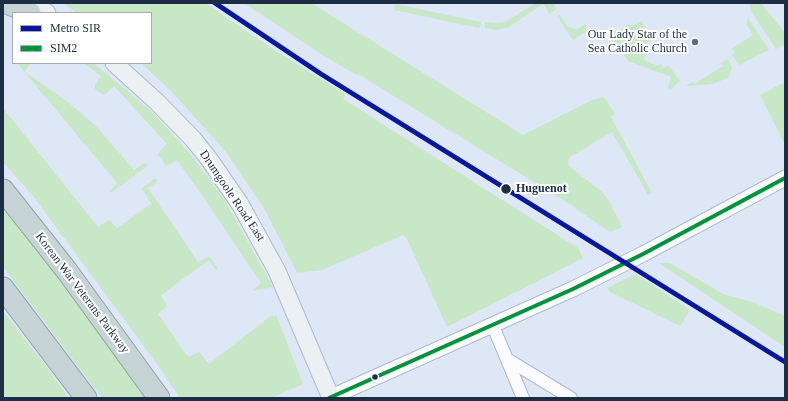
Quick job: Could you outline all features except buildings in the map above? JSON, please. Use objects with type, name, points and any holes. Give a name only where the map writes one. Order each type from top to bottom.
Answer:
[{"type":"highway","points":[[7,3],[28,12]]},
{"type":"highway","name":"Korean War Veterans Parkway","points":[[3,190],[67,271],[159,398]]},
{"type":"highway","points":[[3,288],[86,398]]},
{"type":"main road","points":[[33,3],[46,12]]},
{"type":"main road","name":"Drumgoole Road East","points":[[115,64],[158,102],[193,139],[209,159],[240,204],[277,271],[330,398]]},
{"type":"street","points":[[330,398],[493,326],[611,270],[785,178]]},
{"type":"street","points":[[493,326],[523,398]]},
{"type":"street","points":[[507,359],[571,398]]},
{"type":"green space","points":[[63,3],[205,3],[276,51],[345,94],[343,99],[578,248],[583,258],[447,327],[406,237],[403,235],[322,270],[297,273],[265,210],[226,152],[172,92],[142,64],[152,64],[152,12],[76,12]]},
{"type":"green space","points":[[244,3],[311,3],[523,135],[592,100],[604,97],[615,114],[611,117],[652,193],[648,195],[612,132],[570,157],[568,161],[569,166],[602,192],[609,201],[622,227],[610,232],[576,208],[358,74],[357,75],[324,56]]},
{"type":"green space","points":[[536,3],[554,3],[556,9],[550,14],[543,4],[509,27],[497,30],[485,28],[485,22],[505,22]]},
{"type":"green space","points":[[750,3],[761,3],[785,33],[785,44],[776,49],[750,10]]},
{"type":"green space","points":[[395,4],[481,22],[481,24],[479,28],[394,10]]},
{"type":"green space","points":[[559,14],[567,26],[576,30],[586,24],[587,31],[573,40],[557,16]]},
{"type":"green space","points":[[748,18],[769,50],[739,65],[732,55],[735,52],[732,49],[753,35],[746,24]]},
{"type":"green space","points":[[641,21],[653,39],[645,45],[644,60],[658,66],[661,64],[664,68],[668,65],[680,81],[671,89],[668,88],[671,77],[628,61],[610,36],[629,24],[633,26]]},
{"type":"green space","points":[[728,59],[732,67],[729,77],[713,84],[686,86],[692,82],[694,84],[723,66],[721,63]]},
{"type":"green space","points":[[18,64],[29,64],[25,72],[69,103],[96,126],[134,170],[144,163],[147,164],[146,167],[112,192],[109,192],[117,183]]},
{"type":"green space","points":[[85,64],[94,64],[130,93],[156,116],[192,156],[224,199],[273,287],[252,291],[261,283],[208,204],[177,160],[166,166],[158,155],[167,144],[114,86],[104,95],[95,89],[95,84],[101,76]]},
{"type":"green space","points":[[785,82],[785,145],[760,95]]},
{"type":"green space","points":[[3,108],[98,227],[109,220],[117,228],[151,204],[142,188],[154,179],[157,179],[157,182],[148,188],[198,262],[209,256],[217,267],[217,269],[215,269],[209,260],[161,295],[167,306],[158,314],[188,357],[199,352],[209,364],[272,315],[273,317],[276,315],[303,384],[271,398],[180,398],[152,357],[33,196],[3,162]]},
{"type":"green space","points":[[3,203],[43,254],[149,398],[102,398],[3,267]]},
{"type":"green space","points":[[659,263],[670,263],[723,294],[753,302],[785,316],[785,347]]},
{"type":"green space","points":[[636,274],[690,310],[680,326],[610,292],[607,288]]},
{"type":"green space","points":[[3,311],[43,362],[69,398],[3,398]]},
{"type":"metro line","name":"SIR","points":[[215,3],[321,74],[785,362]]},
{"type":"transit line","name":"SIM2","points":[[329,398],[573,289],[643,254],[785,178]]},
{"type":"place","name":"Our Lady Star of the Sea Catholic Church","points":[[695,42]]},
{"type":"place","name":"Huguenot","points":[[506,189]]}]
